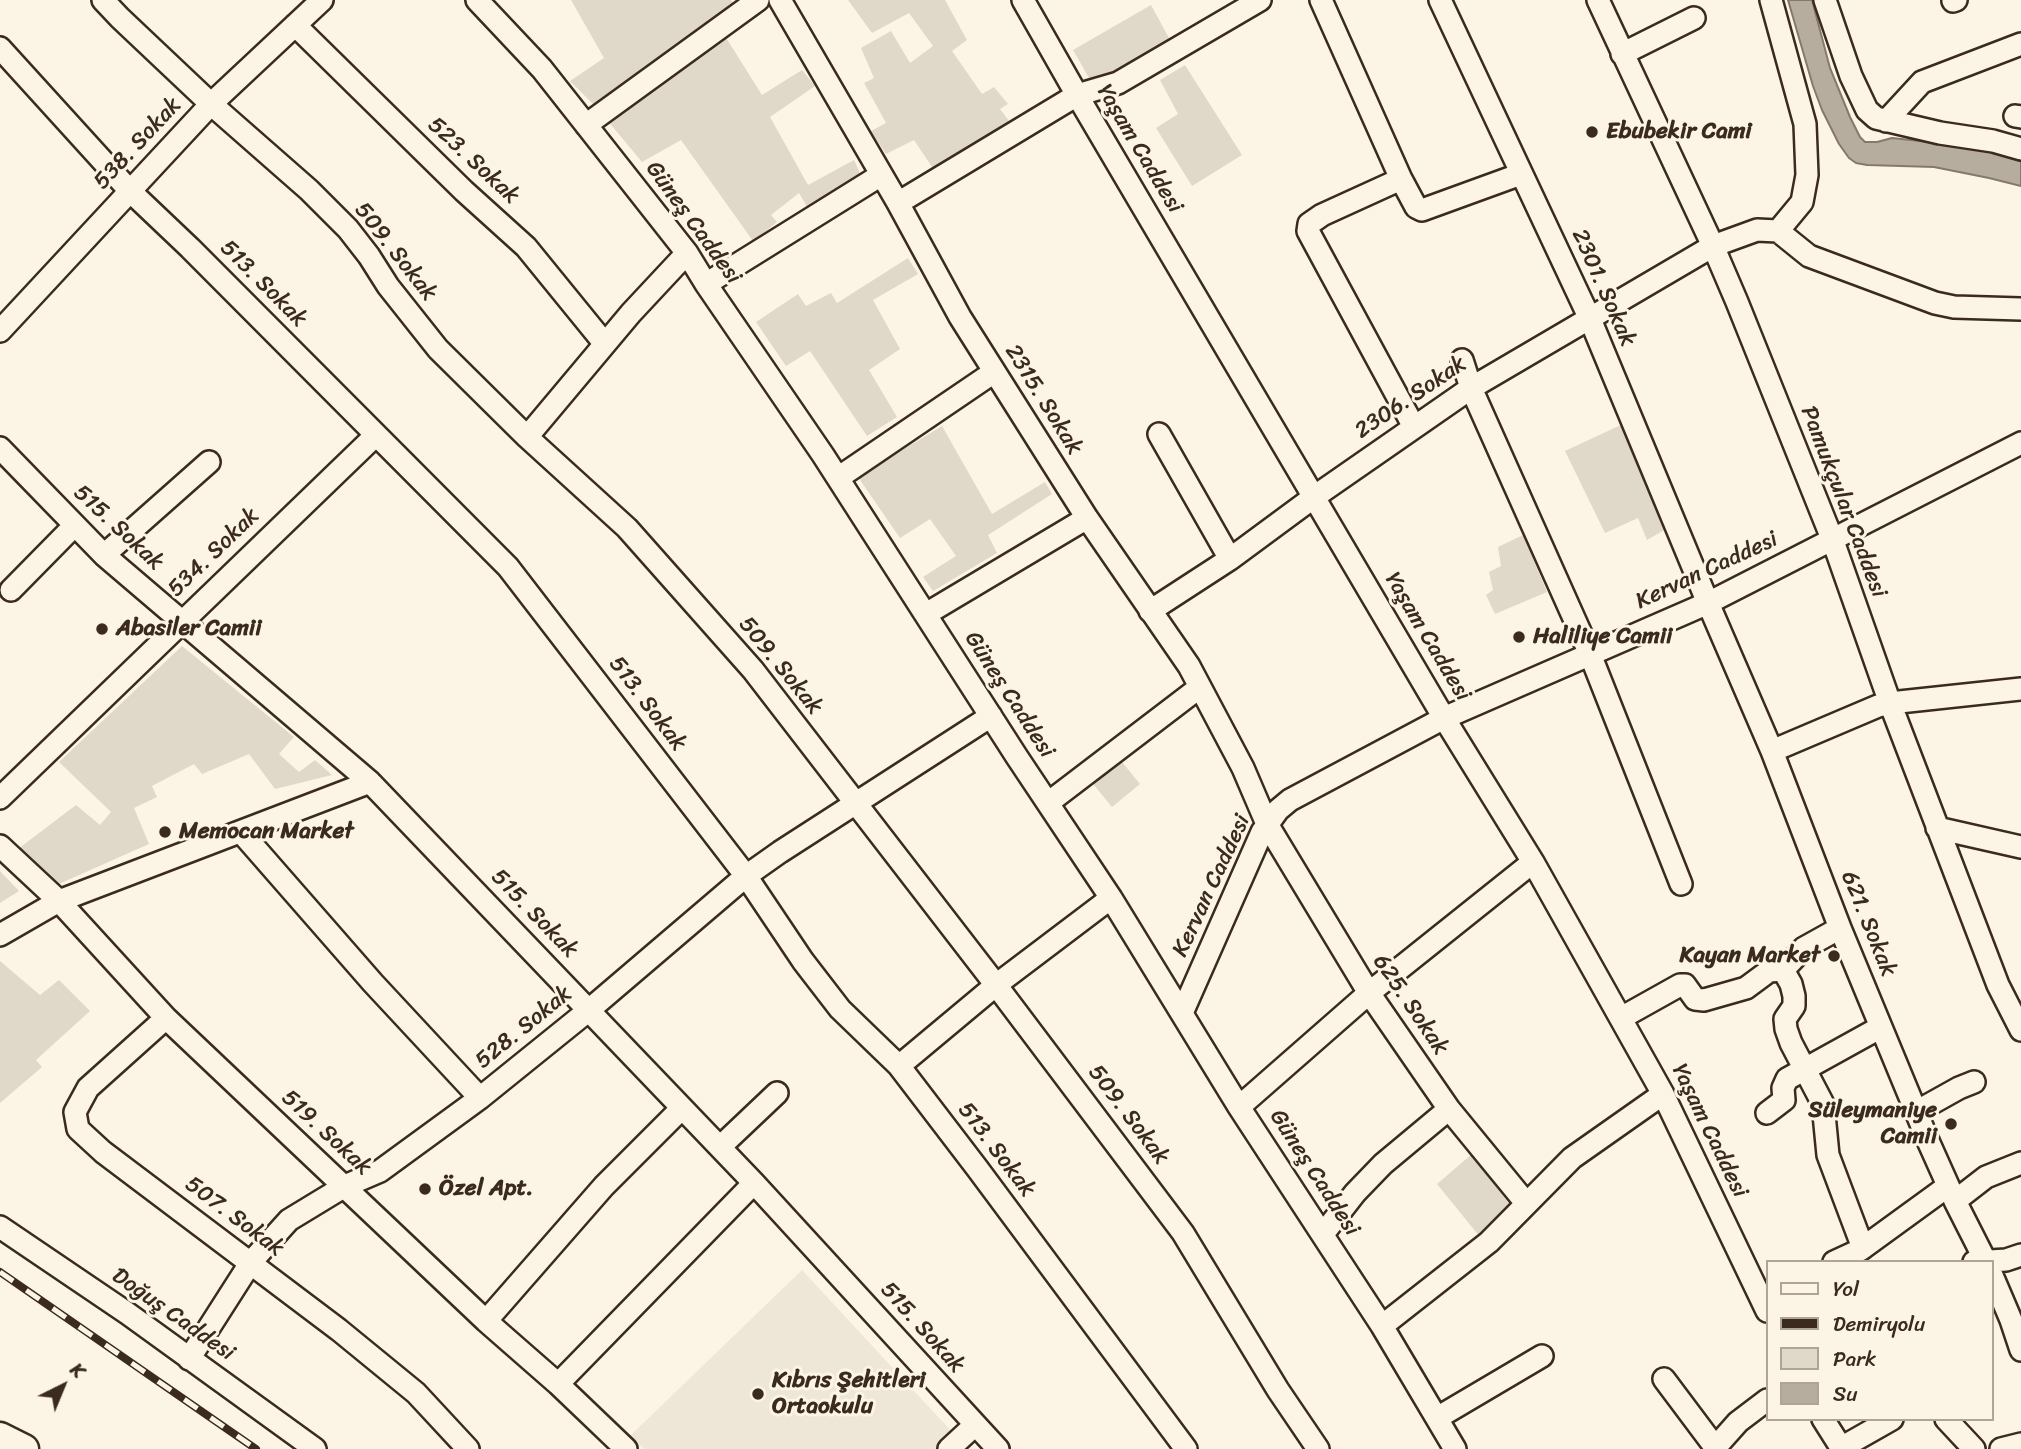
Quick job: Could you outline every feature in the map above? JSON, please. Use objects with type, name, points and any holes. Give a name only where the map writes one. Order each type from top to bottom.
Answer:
[{"type":"main road","points":[[0,1437],[24,1449]]},
{"type":"street","name":"509. Sokak","points":[[103,0],[211,104],[309,190],[348,229],[388,286],[438,349],[527,438],[627,528],[753,670],[1183,1233],[1278,1390],[1318,1449]]},
{"type":"street","name":"538. Sokak","points":[[0,331],[211,104],[322,0]]},
{"type":"street","name":"Güneş Caddesi","points":[[477,0],[542,69],[687,253],[838,478],[1111,898],[1239,1107],[1382,1326],[1455,1449]]},
{"type":"street","points":[[586,125],[758,0]]},
{"type":"street","name":"2315. Sokak","points":[[780,0],[898,203],[960,317],[1087,518],[1189,666],[1243,768],[1267,824]]},
{"type":"street","name":"Yaşam Caddesi","points":[[1023,0],[1444,718],[1532,862],[1663,1094],[1765,1300]]},
{"type":"street","points":[[1321,0],[1416,207],[1422,210],[1521,174]]},
{"type":"street","name":"2301. Sokak","points":[[1440,0],[1590,319],[1708,603]]},
{"type":"street","name":"Pamukçular Caddesi","points":[[1598,0],[1713,246],[1833,541],[1890,702],[1998,985],[2021,1030]]},
{"type":"street","points":[[1771,0],[1805,124],[1807,175],[1802,202],[1779,231],[1809,256],[1935,303],[1954,307],[2021,309]]},
{"type":"street","points":[[1825,0],[1834,31],[1867,110],[1876,118],[2021,149]]},
{"type":"street","points":[[898,203],[1077,96],[1118,83],[1248,3]]},
{"type":"street","points":[[1622,54],[1695,19]]},
{"type":"street","name":"523. Sokak","points":[[295,25],[464,191],[526,247],[605,344]]},
{"type":"street","points":[[1886,121],[1922,82],[2021,44]]},
{"type":"street","name":"513. Sokak","points":[[0,48],[130,191],[508,567],[746,876],[803,961],[840,1009],[899,1066],[1186,1449]]},
{"type":"street","points":[[706,284],[881,175]]},
{"type":"street","points":[[1401,179],[1322,215],[1309,223],[1308,231],[1414,427]]},
{"type":"street","name":"2306. Sokak","points":[[1150,611],[1230,559],[1471,388],[1713,246],[1757,230],[1779,231]]},
{"type":"street","points":[[527,438],[631,313],[687,253]]},
{"type":"street","points":[[1462,360],[1471,388],[1590,654],[1681,884]]},
{"type":"street","points":[[838,478],[994,372]]},
{"type":"street","points":[[1159,434],[1230,559]]},
{"type":"street","name":"534. Sokak","points":[[0,799],[376,435]]},
{"type":"street","name":"Kervan Caddesi","points":[[1182,1013],[1267,824],[1285,803],[1444,718],[1708,603],[2019,450]]},
{"type":"street","name":"515. Sokak","points":[[1,452],[104,555],[370,782],[754,1183],[998,1449]]},
{"type":"street","points":[[104,555],[209,462]]},
{"type":"street","points":[[926,614],[1087,518]]},
{"type":"street","points":[[11,590],[74,526]]},
{"type":"street","name":"621. Sokak","points":[[1708,603],[1772,751],[1840,928],[1916,1112],[1982,1260]]},
{"type":"street","points":[[1048,803],[1200,687]]},
{"type":"street","points":[[1772,751],[1890,702],[2021,689]]},
{"type":"street","name":"528. Sokak","points":[[189,1359],[251,1262],[289,1220],[345,1186],[380,1171],[480,1098],[589,1010],[746,876],[991,716]]},
{"type":"street","points":[[0,934],[59,901],[370,782]]},
{"type":"street","name":"625. Sokak","points":[[1267,824],[1369,993],[1449,1109],[1526,1203]]},
{"type":"street","points":[[1937,828],[2021,847]]},
{"type":"street","points":[[241,832],[373,983],[480,1098]]},
{"type":"street","name":"519. Sokak","points":[[0,846],[59,901],[166,1018],[486,1321],[626,1449]]},
{"type":"street","points":[[1239,1107],[1369,993],[1532,862]]},
{"type":"street","points":[[899,1066],[996,985],[1111,898]]},
{"type":"street","points":[[1621,1018],[1680,985],[1685,985],[1695,999],[1704,1000],[1746,988],[1769,971],[1783,970],[1804,948],[1840,928]]},
{"type":"street","points":[[1783,970],[1794,996],[1794,1006],[1785,1019],[1786,1029],[1823,1104],[1828,1155],[1863,1248]]},
{"type":"street","name":"507. Sokak","points":[[166,1018],[88,1088],[75,1112],[78,1129],[103,1152],[340,1330],[416,1393],[468,1449]]},
{"type":"street","points":[[1767,1113],[1784,1100],[1785,1082],[1881,1027]]},
{"type":"street","points":[[1916,1112],[1975,1082]]},
{"type":"street","points":[[720,1147],[777,1093]]},
{"type":"street","points":[[1382,1326],[1489,1242],[1572,1158],[1663,1094]]},
{"type":"street","points":[[486,1321],[604,1186],[682,1108]]},
{"type":"street","points":[[1323,1234],[1383,1164],[1449,1109]]},
{"type":"street","points":[[1839,1260],[1951,1194],[2021,1163]]},
{"type":"street","points":[[558,1384],[754,1183]]},
{"type":"street","name":"Doğuş Caddesi","points":[[0,1227],[127,1313],[315,1449]]},
{"type":"street","points":[[1993,1262],[2021,1255]]},
{"type":"street","name":"621. Sokak","points":[[1993,1283],[2011,1320],[2021,1350]]},
{"type":"street","points":[[1437,1418],[1542,1356]]},
{"type":"street","points":[[1664,1379],[1714,1448],[1738,1422],[1766,1401]]},
{"type":"street","points":[[1824,1421],[1841,1448],[1888,1421]]},
{"type":"street","points":[[1948,1421],[1974,1449]]},
{"type":"street","points":[[949,1449],[975,1425]]},
{"type":"street","points":[[2001,1449],[2021,1444]]},
{"type":"shaded area","name":"Kıbrıs Şehitleri Ortaokulu","points":[[802,1270],[953,1433],[935,1449],[644,1449],[631,1435]]},
{"type":"green space","points":[[571,0],[731,0],[734,4],[596,107],[570,81],[604,58]]},
{"type":"green space","points":[[848,0],[945,0],[967,40],[952,51],[982,94],[994,87],[1008,104],[1000,109],[1012,125],[936,173],[914,140],[886,154],[871,131],[886,123],[864,83],[874,78],[861,48],[891,31],[910,63],[933,46],[909,13],[872,33]]},
{"type":"green space","points":[[1151,5],[1170,40],[1093,85],[1073,50]]},
{"type":"green space","points":[[725,36],[762,95],[802,70],[815,86],[770,117],[808,185],[854,160],[863,180],[809,210],[799,193],[771,215],[777,222],[753,241],[681,140],[642,162],[607,120]]},
{"type":"green space","points":[[1185,65],[1242,155],[1192,186],[1156,128],[1178,114],[1160,80]]},
{"type":"green space","points":[[908,258],[918,274],[873,300],[900,349],[869,370],[897,417],[867,436],[810,351],[786,366],[756,322],[798,294],[806,306],[831,293],[837,303]]},
{"type":"green space","points":[[1623,424],[1668,528],[1647,540],[1638,518],[1605,533],[1565,451]]},
{"type":"green space","points":[[942,426],[992,514],[1045,482],[1052,494],[988,535],[997,553],[933,591],[923,577],[956,556],[930,519],[900,538],[858,477]]},
{"type":"green space","points":[[1523,535],[1547,592],[1495,614],[1486,595],[1493,590],[1489,572],[1501,566],[1498,547]]},
{"type":"green space","points":[[182,646],[294,737],[279,754],[299,772],[315,760],[332,775],[275,789],[249,754],[202,774],[194,764],[152,786],[157,797],[134,808],[149,844],[52,887],[18,849],[76,805],[100,825],[111,812],[59,762]]},
{"type":"green space","points":[[1118,757],[1140,784],[1112,807],[1089,779]]},
{"type":"green space","points":[[0,871],[19,891],[0,903]]},
{"type":"green space","points":[[0,961],[40,995],[59,980],[90,1011],[36,1060],[42,1067],[0,1103]]},
{"type":"green space","points":[[1472,1154],[1512,1208],[1480,1237],[1437,1184]]},
{"type":"water","points":[[1788,0],[1812,0],[1830,68],[1850,117],[1865,142],[1892,138],[1987,150],[2016,158],[2021,160],[2021,186],[1934,167],[1867,165],[1856,163],[1849,158],[1822,110]]},
{"type":"railway","points":[[0,1272],[256,1449]]},
{"type":"place","name":"Ebubekir Cami","points":[[1592,132]]},
{"type":"place","name":"Abasiler Camii","points":[[102,629]]},
{"type":"place","name":"Haliliye Camii","points":[[1519,637]]},
{"type":"place","name":"Memocan Market","points":[[165,832]]},
{"type":"place","name":"Kayan Market","points":[[1834,956]]},
{"type":"place","name":"Süleymaniye Camii","points":[[1951,1124]]},
{"type":"place","name":"Özel Apt.","points":[[425,1189]]},
{"type":"place","name":"Kıbrıs Şehitleri Ortaokulu","points":[[758,1394]]}]
